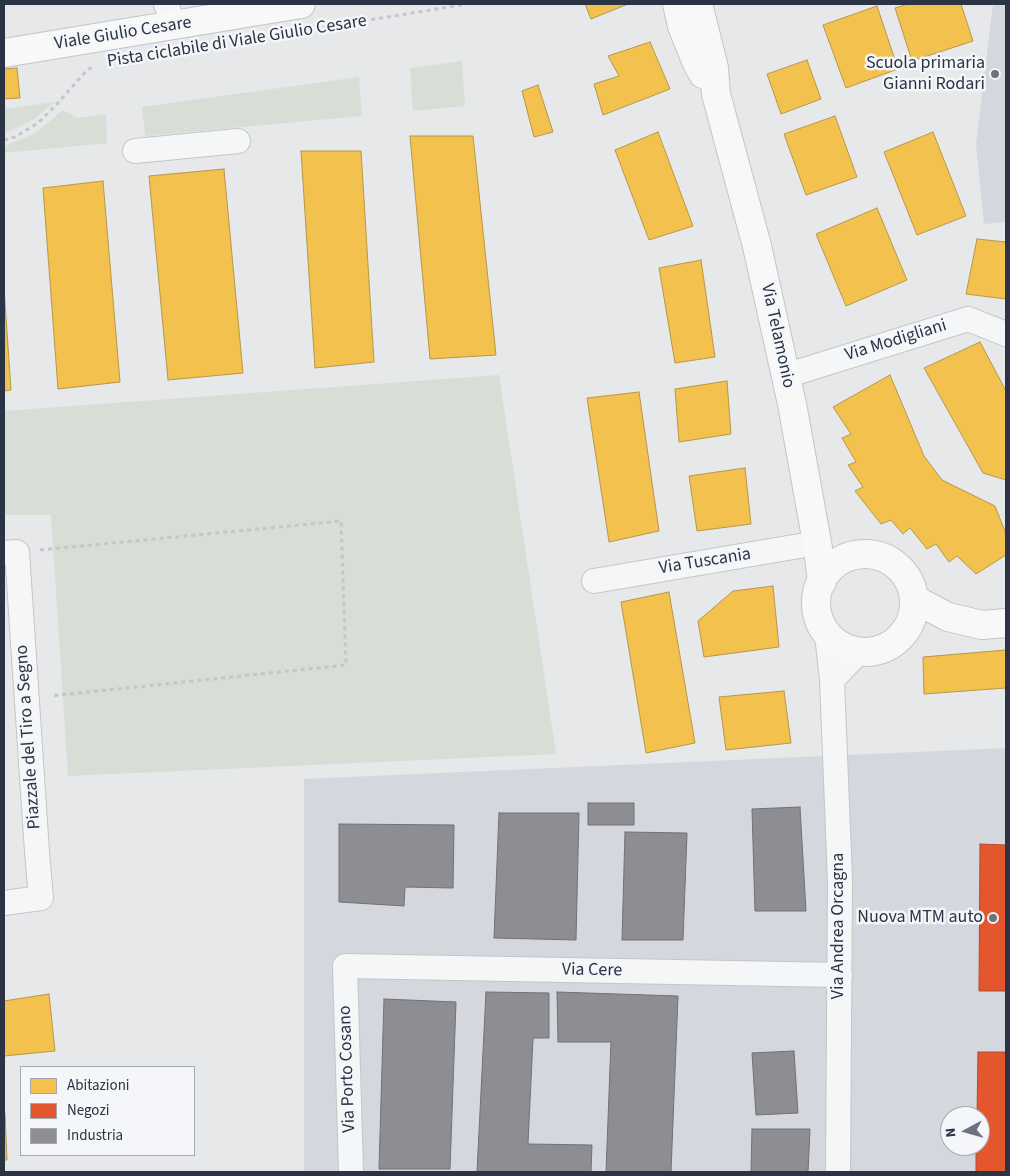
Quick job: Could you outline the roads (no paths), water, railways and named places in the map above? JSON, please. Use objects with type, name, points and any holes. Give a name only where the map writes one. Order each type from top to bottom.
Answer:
[{"type":"main road","name":"Viale Giulio Cesare","points":[[4,53],[170,15],[301,4]]},
{"type":"main road","name":"Via Telamonio","points":[[677,4],[682,26],[696,62],[716,94]]},
{"type":"main road","name":"Via Telamonio","points":[[698,4],[714,68],[716,94],[757,246],[792,404],[822,582]]},
{"type":"main road","points":[[817,546],[848,558]]},
{"type":"main road","points":[[871,555],[887,560],[901,570],[910,584],[914,599],[913,615],[907,629],[897,641],[884,649],[868,653],[853,651],[839,645],[827,634],[820,621],[816,606],[818,589],[826,574],[838,562],[848,558],[871,555]]},
{"type":"main road","points":[[914,599],[948,616],[982,625],[1006,623]]},
{"type":"main road","points":[[907,629],[948,616]]},
{"type":"street","points":[[135,151],[238,141]]},
{"type":"street","name":"Via Modigliani","points":[[785,376],[968,319],[1006,334]]},
{"type":"street","name":"Via Tuscania","points":[[594,580],[817,546]]},
{"type":"street","name":"Piazzale del Tiro a Segno","points":[[4,903],[41,898],[36,852],[27,699],[11,552]]},
{"type":"street","points":[[827,634],[832,680]]},
{"type":"street","points":[[832,680],[859,652]]},
{"type":"street","name":"Via Andrea Orcagna","points":[[832,680],[840,881],[838,1172]]},
{"type":"street","name":"Via Cere","points":[[345,966],[840,975]]},
{"type":"street","name":"Via Porto Cosano","points":[[345,966],[351,1172]]},
{"type":"place","name":"Scuola primaria Gianni Rodari","points":[[995,74]]},
{"type":"place","name":"Nuova MTM auto","points":[[993,918]]}]
